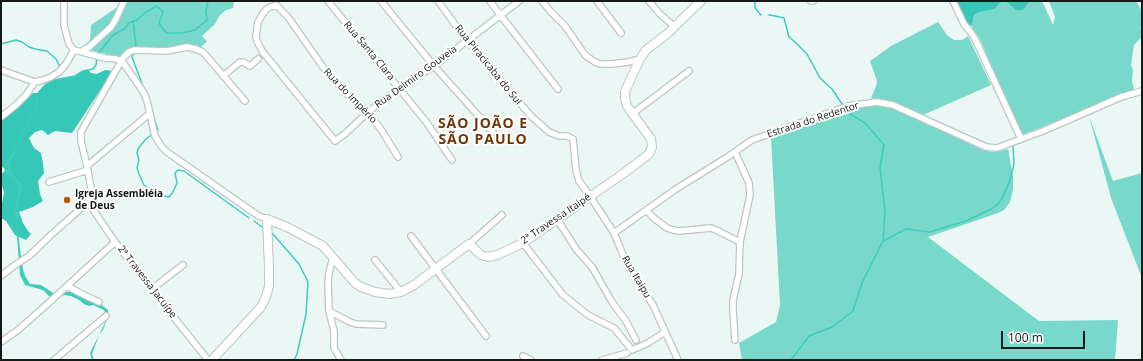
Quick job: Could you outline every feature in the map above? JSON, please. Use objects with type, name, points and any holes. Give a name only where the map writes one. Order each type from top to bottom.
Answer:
[{"type":"street","points":[[64,1],[65,30],[70,44],[74,50],[122,61],[144,93],[155,136],[160,146],[259,216],[287,227],[322,246],[352,280],[360,286],[375,292],[390,294],[401,292],[436,269],[469,244],[502,215]]},
{"type":"street","points":[[82,52],[111,27],[124,1]]},
{"type":"street","name":"Rua Santa Clara","points":[[328,1],[436,135],[452,160]]},
{"type":"street","points":[[381,1],[434,66],[493,132]]},
{"type":"street","name":"Rua Piracicaba do Sul","points":[[438,1],[467,41],[534,120],[549,132],[559,136],[568,136],[573,139],[577,175],[582,186],[590,196]]},
{"type":"street","points":[[490,1],[558,89]]},
{"type":"street","name":"Rua Delmiro Gouveia","points":[[276,3],[264,12],[258,22],[256,36],[257,42],[262,51],[335,141],[346,133],[368,112],[399,88],[434,66],[519,1]]},
{"type":"street","points":[[542,1],[565,26],[584,55],[595,62],[600,64],[612,64],[640,59]]},
{"type":"street","points":[[597,1],[621,33]]},
{"type":"street","points":[[648,1],[660,14],[676,27]]},
{"type":"street","name":"2ª Travessa Itaipé","points":[[469,244],[481,255],[488,257],[497,255],[523,243],[649,154],[652,147],[651,139],[632,114],[626,103],[625,92],[640,59],[646,50],[676,27],[701,1]]},
{"type":"street","points":[[953,1],[964,24],[976,41],[1020,139]]},
{"type":"street","name":"Rua do Império","points":[[276,3],[288,17],[320,65],[352,99],[368,112],[398,157]]},
{"type":"street","points":[[1,276],[29,256],[88,202],[92,193],[88,168],[81,141],[81,132],[126,55],[134,50],[167,51],[187,47],[196,48],[203,52],[245,101]]},
{"type":"street","points":[[1,70],[35,82],[51,77],[59,72],[74,50]]},
{"type":"street","points":[[223,76],[240,62],[250,66],[258,59]]},
{"type":"street","points":[[632,114],[688,71]]},
{"type":"street","points":[[1,117],[26,95],[35,82]]},
{"type":"street","name":"Estrada do Redentor","points":[[614,233],[676,189],[735,152],[746,143],[758,137],[791,127],[848,106],[877,102],[893,105],[986,147],[997,148],[1142,91]]},
{"type":"street","points":[[49,182],[88,168],[149,114]]},
{"type":"street","points":[[735,152],[750,189],[740,242],[738,274],[732,310],[735,340]]},
{"type":"street","name":"Rua Itaipu","points":[[590,196],[614,233],[626,262],[653,305],[678,360]]},
{"type":"street","name":"2ª Travessa Jacuípe","points":[[88,202],[115,242],[208,360]]},
{"type":"street","points":[[646,210],[662,224],[673,230],[711,228],[740,242]]},
{"type":"street","points":[[212,360],[261,307],[266,297],[269,286],[267,219]]},
{"type":"street","points":[[557,220],[576,248],[592,267],[612,302],[626,321],[636,340]]},
{"type":"street","points":[[411,236],[486,336]]},
{"type":"street","points":[[1,342],[18,330],[115,242]]},
{"type":"street","points":[[523,243],[563,295],[588,315],[614,328],[629,351]]},
{"type":"street","points":[[333,257],[328,283],[329,311],[334,331],[334,348],[341,360]]},
{"type":"street","points":[[375,260],[401,292]]},
{"type":"street","points":[[152,289],[183,265]]},
{"type":"street","points":[[67,286],[99,302]]},
{"type":"street","points":[[329,311],[356,324],[383,325]]},
{"type":"street","points":[[54,360],[106,316]]},
{"type":"street","points":[[602,360],[648,343],[665,332]]},
{"type":"street","points":[[620,360],[629,351]]},
{"type":"street","points":[[523,356],[531,360]]},
{"type":"shaded area","points":[[127,1],[234,1],[233,8],[226,10],[219,16],[215,24],[202,36],[207,41],[200,48],[196,45],[168,49],[147,47],[134,48],[119,57],[82,48],[90,40],[91,25]]},
{"type":"shaded area","points":[[956,1],[1006,1],[1000,3],[995,9],[980,12],[974,15],[972,26],[966,23]]},
{"type":"shaded area","points":[[1006,1],[1023,10],[1030,1],[1042,1],[1053,25],[1055,17],[1049,1],[1136,1],[1142,11],[1142,27],[1140,27],[1142,30],[1142,37],[1134,45],[1131,65],[1133,70],[1132,81],[1134,90],[1022,135],[979,37],[973,32],[972,26],[974,15],[980,12],[995,9],[1000,3]]},
{"type":"shaded area","points":[[1006,1],[1030,1],[1023,10],[1016,10]]},
{"type":"shaded area","points":[[938,22],[947,35],[954,40],[962,40],[968,36],[991,85],[923,115],[888,101],[871,98],[877,81],[870,61],[891,46]]},
{"type":"shaded area","points":[[88,70],[91,73],[97,74],[105,70],[113,71],[72,133],[55,131],[48,135],[42,130],[35,132],[29,138],[34,148],[41,153],[44,173],[38,181],[40,194],[43,201],[33,207],[19,212],[23,223],[31,234],[26,240],[15,235],[6,221],[1,218],[4,192],[1,183],[1,174],[5,169],[1,166],[1,120],[19,107],[33,93],[38,93],[45,85],[54,80],[75,76],[80,72]]},
{"type":"shaded area","points":[[875,105],[890,108],[909,115],[985,151],[994,152],[1008,149],[1013,176],[1013,190],[1010,202],[1004,210],[928,237],[1039,321],[1118,320],[1115,360],[742,360],[739,343],[776,322],[780,305],[771,137],[862,107]]},
{"type":"shaded area","points":[[1089,116],[1113,181],[1142,173],[1142,278],[1111,198]]},
{"type":"shaded area","points":[[15,149],[15,156],[9,162],[13,174],[22,185],[19,200],[18,228],[25,276],[30,284],[41,285],[56,295],[71,291],[87,298],[89,301],[100,304],[108,310],[108,317],[103,330],[99,335],[106,321],[106,314],[104,310],[93,305],[89,306],[84,304],[71,296],[64,295],[53,300],[43,290],[25,285],[20,275],[15,211],[18,185],[16,181],[9,177],[6,173],[5,164]]},
{"type":"shaded area","points":[[99,335],[92,354],[94,360],[92,360],[90,353]]},
{"type":"waterway","points":[[98,54],[113,35],[124,29],[129,23],[137,20],[146,12],[157,6],[163,12],[159,23],[166,33],[182,33],[195,30],[207,20],[206,12],[208,1]]},
{"type":"waterway","points":[[755,1],[755,8],[761,15]]},
{"type":"waterway","points":[[769,15],[784,18],[789,37],[807,54],[820,78],[832,89],[842,104]]},
{"type":"waterway","points":[[133,21],[136,46]]},
{"type":"waterway","points":[[1,44],[16,40],[29,47],[47,51],[56,59],[61,69]]},
{"type":"waterway","points":[[134,53],[132,57],[144,89]]},
{"type":"waterway","points":[[14,150],[36,107],[38,93],[45,85],[54,80],[75,76],[83,71],[93,69],[96,65],[97,57]]},
{"type":"waterway","points":[[152,112],[158,130]]},
{"type":"waterway","points":[[791,360],[809,336],[832,327],[853,311],[862,283],[883,241],[885,211],[880,168],[884,145],[865,123],[847,112]]},
{"type":"waterway","points":[[150,136],[141,145],[137,153],[139,160],[137,168],[144,185],[159,195],[169,197],[177,183],[175,173],[178,170],[184,171],[249,218]]},
{"type":"waterway","points":[[883,241],[906,229],[930,232],[966,221],[998,204],[1003,197],[1010,180],[1014,164],[1013,145]]},
{"type":"waterway","points":[[254,221],[262,227]]},
{"type":"waterway","points":[[272,233],[299,264],[308,282],[306,314],[297,354],[294,360]]},
{"type":"place","name":"Igreja Assembléia de Deus","points":[[67,200]]},
{"type":"district","name":"SÃO JOÃO E SÃO PAULO","points":[[483,132]]}]
